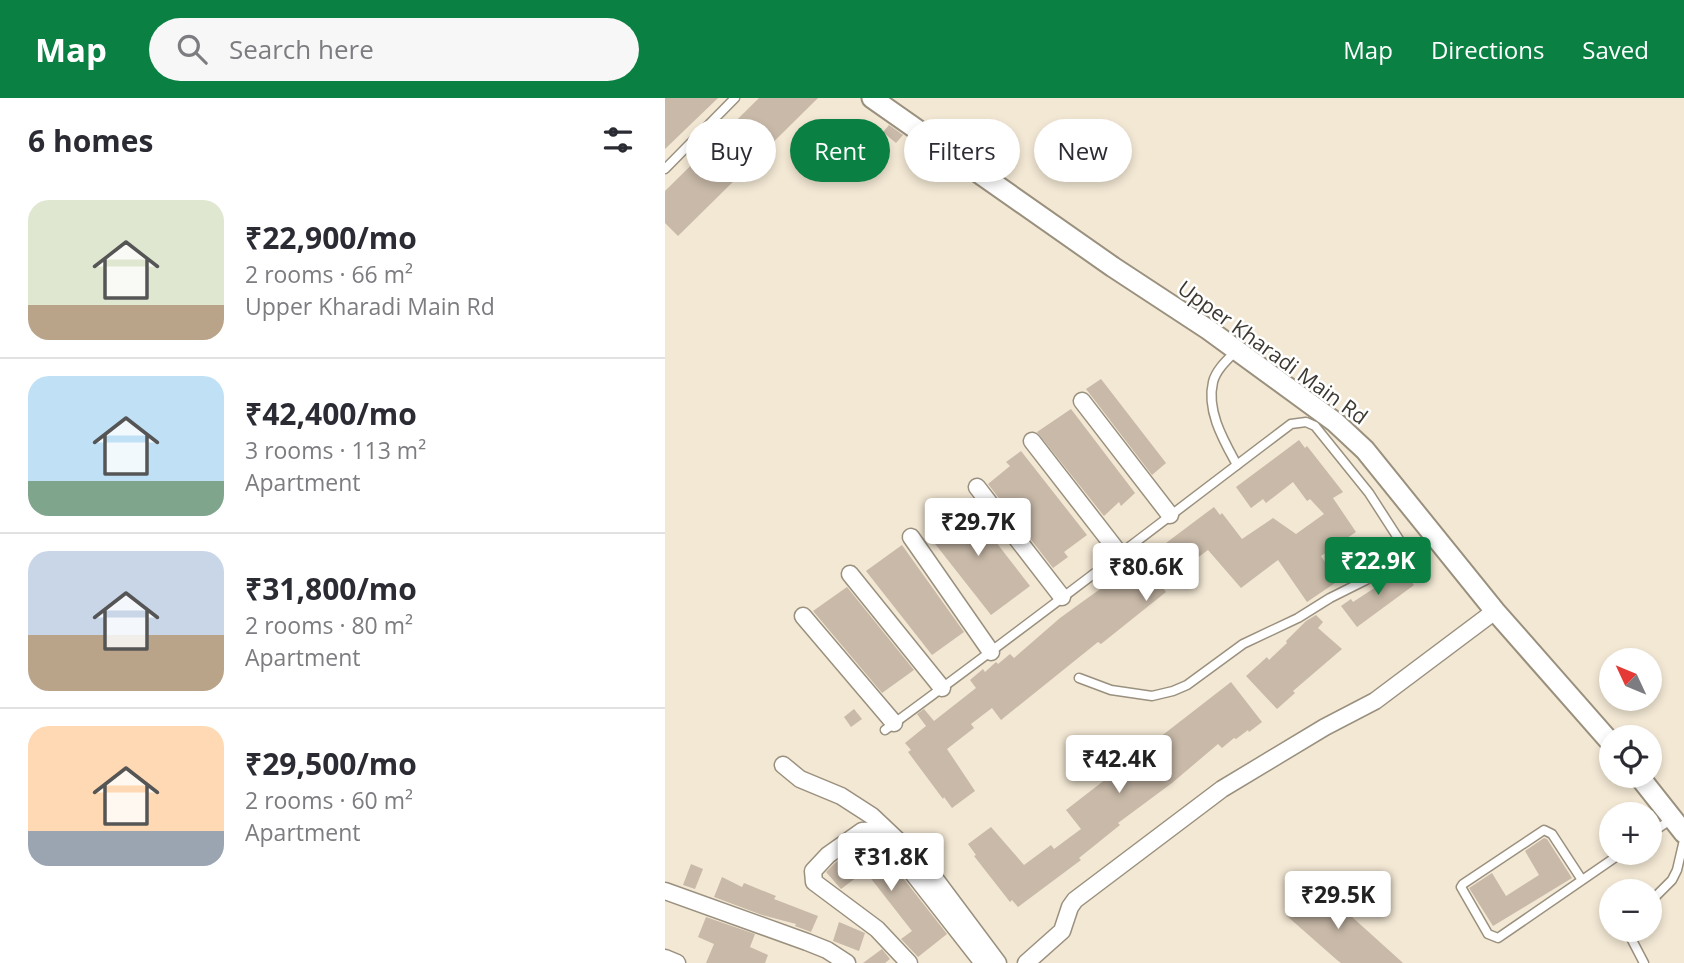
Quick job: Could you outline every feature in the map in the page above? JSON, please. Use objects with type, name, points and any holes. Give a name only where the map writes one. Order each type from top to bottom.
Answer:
[{"type":"street","name":"Upper Kharadi Main Rd","points":[[871,98],[1237,350],[1335,422],[1365,450],[1495,611],[1599,729]]},
{"type":"street","points":[[1082,401],[1170,516]]},
{"type":"street","points":[[1032,441],[1119,553]]},
{"type":"street","points":[[977,487],[1062,597]]},
{"type":"street","points":[[911,537],[991,652]]},
{"type":"street","points":[[850,575],[942,688]]},
{"type":"street","points":[[1026,963],[1062,931],[1075,900],[1129,858],[1222,789],[1325,727],[1375,701],[1495,611]]},
{"type":"street","points":[[803,616],[889,726]]},
{"type":"street","points":[[783,765],[800,779],[841,796],[872,816],[927,868],[998,963]]},
{"type":"street","points":[[1648,788],[1678,826]]},
{"type":"street","points":[[909,963],[877,929],[814,881],[813,871],[820,863],[862,831],[879,830],[976,961]]},
{"type":"street","points":[[665,891],[807,942],[827,950],[847,963]]},
{"type":"street","points":[[665,958],[677,963]]},
{"type":"lane","points":[[665,169],[735,98]]},
{"type":"lane","points":[[1237,350],[1221,367],[1213,382],[1212,399],[1220,434],[1237,466]]},
{"type":"lane","points":[[889,726],[1035,621],[1119,553],[1291,424],[1306,422],[1314,426],[1369,493],[1409,555],[1392,561],[1366,580],[1330,597],[1298,618],[1243,644],[1173,691],[1152,696],[1111,690],[1079,678]]},
{"type":"lane","points":[[1582,880],[1552,834],[1544,830],[1461,887],[1487,934],[1498,938],[1604,865]]},
{"type":"lane","points":[[1662,890],[1677,870],[1684,840]]},
{"type":"lane","points":[[1633,942],[1644,963]]},
{"type":"building","points":[[665,98],[718,98],[696,119],[686,119],[686,129],[665,149]]},
{"type":"building","points":[[759,98],[818,98],[797,119],[790,119],[790,126],[776,139],[776,119],[738,119]]},
{"type":"building","points":[[890,126],[903,135],[896,143],[890,138]]},
{"type":"building","points":[[686,170],[686,182],[733,182],[678,236],[665,223],[665,191]]},
{"type":"building","points":[[1101,379],[1166,463],[1152,475],[1086,389]]},
{"type":"building","points":[[1071,409],[1135,493],[1121,506],[1119,502],[1104,516],[1037,432]]},
{"type":"building","points":[[1299,440],[1305,448],[1307,446],[1343,492],[1333,498],[1356,532],[1321,556],[1338,581],[1307,602],[1278,560],[1241,588],[1208,550],[1181,570],[1178,566],[1158,581],[1166,592],[1101,644],[1098,642],[1001,720],[992,708],[971,724],[974,728],[947,749],[975,791],[952,808],[908,752],[911,750],[905,743],[926,726],[917,714],[924,709],[934,721],[976,688],[970,680],[983,669],[985,672],[1010,654],[1014,658],[1060,618],[1114,579],[1112,577],[1138,556],[1142,561],[1214,507],[1242,539],[1273,518],[1296,534],[1324,514],[1310,499],[1307,501],[1293,482],[1266,503],[1263,499],[1251,508],[1236,487]]},
{"type":"building","points":[[1021,451],[1087,535],[1064,552],[1068,557],[1053,568],[988,484],[1010,466],[1006,462]]},
{"type":"building","points":[[965,502],[1030,586],[991,615],[925,531]]},
{"type":"building","points":[[902,545],[964,632],[932,655],[866,571]]},
{"type":"building","points":[[1399,565],[1414,585],[1357,627],[1341,606],[1351,599],[1353,602],[1376,587],[1392,575],[1389,571]]},
{"type":"building","points":[[847,587],[914,670],[882,693],[813,611]]},
{"type":"building","points":[[1316,615],[1323,622],[1318,628],[1342,649],[1293,691],[1295,693],[1277,709],[1246,676],[1267,657],[1269,660],[1306,621]]},
{"type":"building","points":[[1231,682],[1262,722],[1222,748],[1218,744],[1118,823],[1120,825],[1079,858],[1081,860],[1018,907],[1012,900],[1010,902],[974,856],[976,855],[968,844],[991,827],[1024,865],[1051,845],[1054,849],[1081,829],[1066,810]]},
{"type":"building","points":[[854,709],[862,719],[851,727],[844,717]]},
{"type":"building","points":[[1544,838],[1572,878],[1493,926],[1469,888],[1492,873],[1506,896],[1539,875],[1525,851]]},
{"type":"building","points":[[866,841],[874,841],[947,934],[918,957],[901,939],[912,931],[865,871],[841,889],[826,872]]},
{"type":"building","points":[[691,864],[703,869],[695,889],[683,885]]},
{"type":"building","points":[[722,877],[742,887],[744,883],[776,896],[774,899],[818,916],[811,932],[795,926],[796,924],[714,897]]},
{"type":"building","points":[[1313,886],[1341,907],[1403,963],[1341,963],[1337,960],[1287,916]]},
{"type":"building","points":[[706,917],[755,934],[750,947],[768,955],[765,963],[706,963],[714,944],[698,937]]},
{"type":"building","points":[[839,922],[865,933],[859,951],[833,941]]},
{"type":"building","points":[[882,949],[890,959],[885,963],[863,963]]}]
